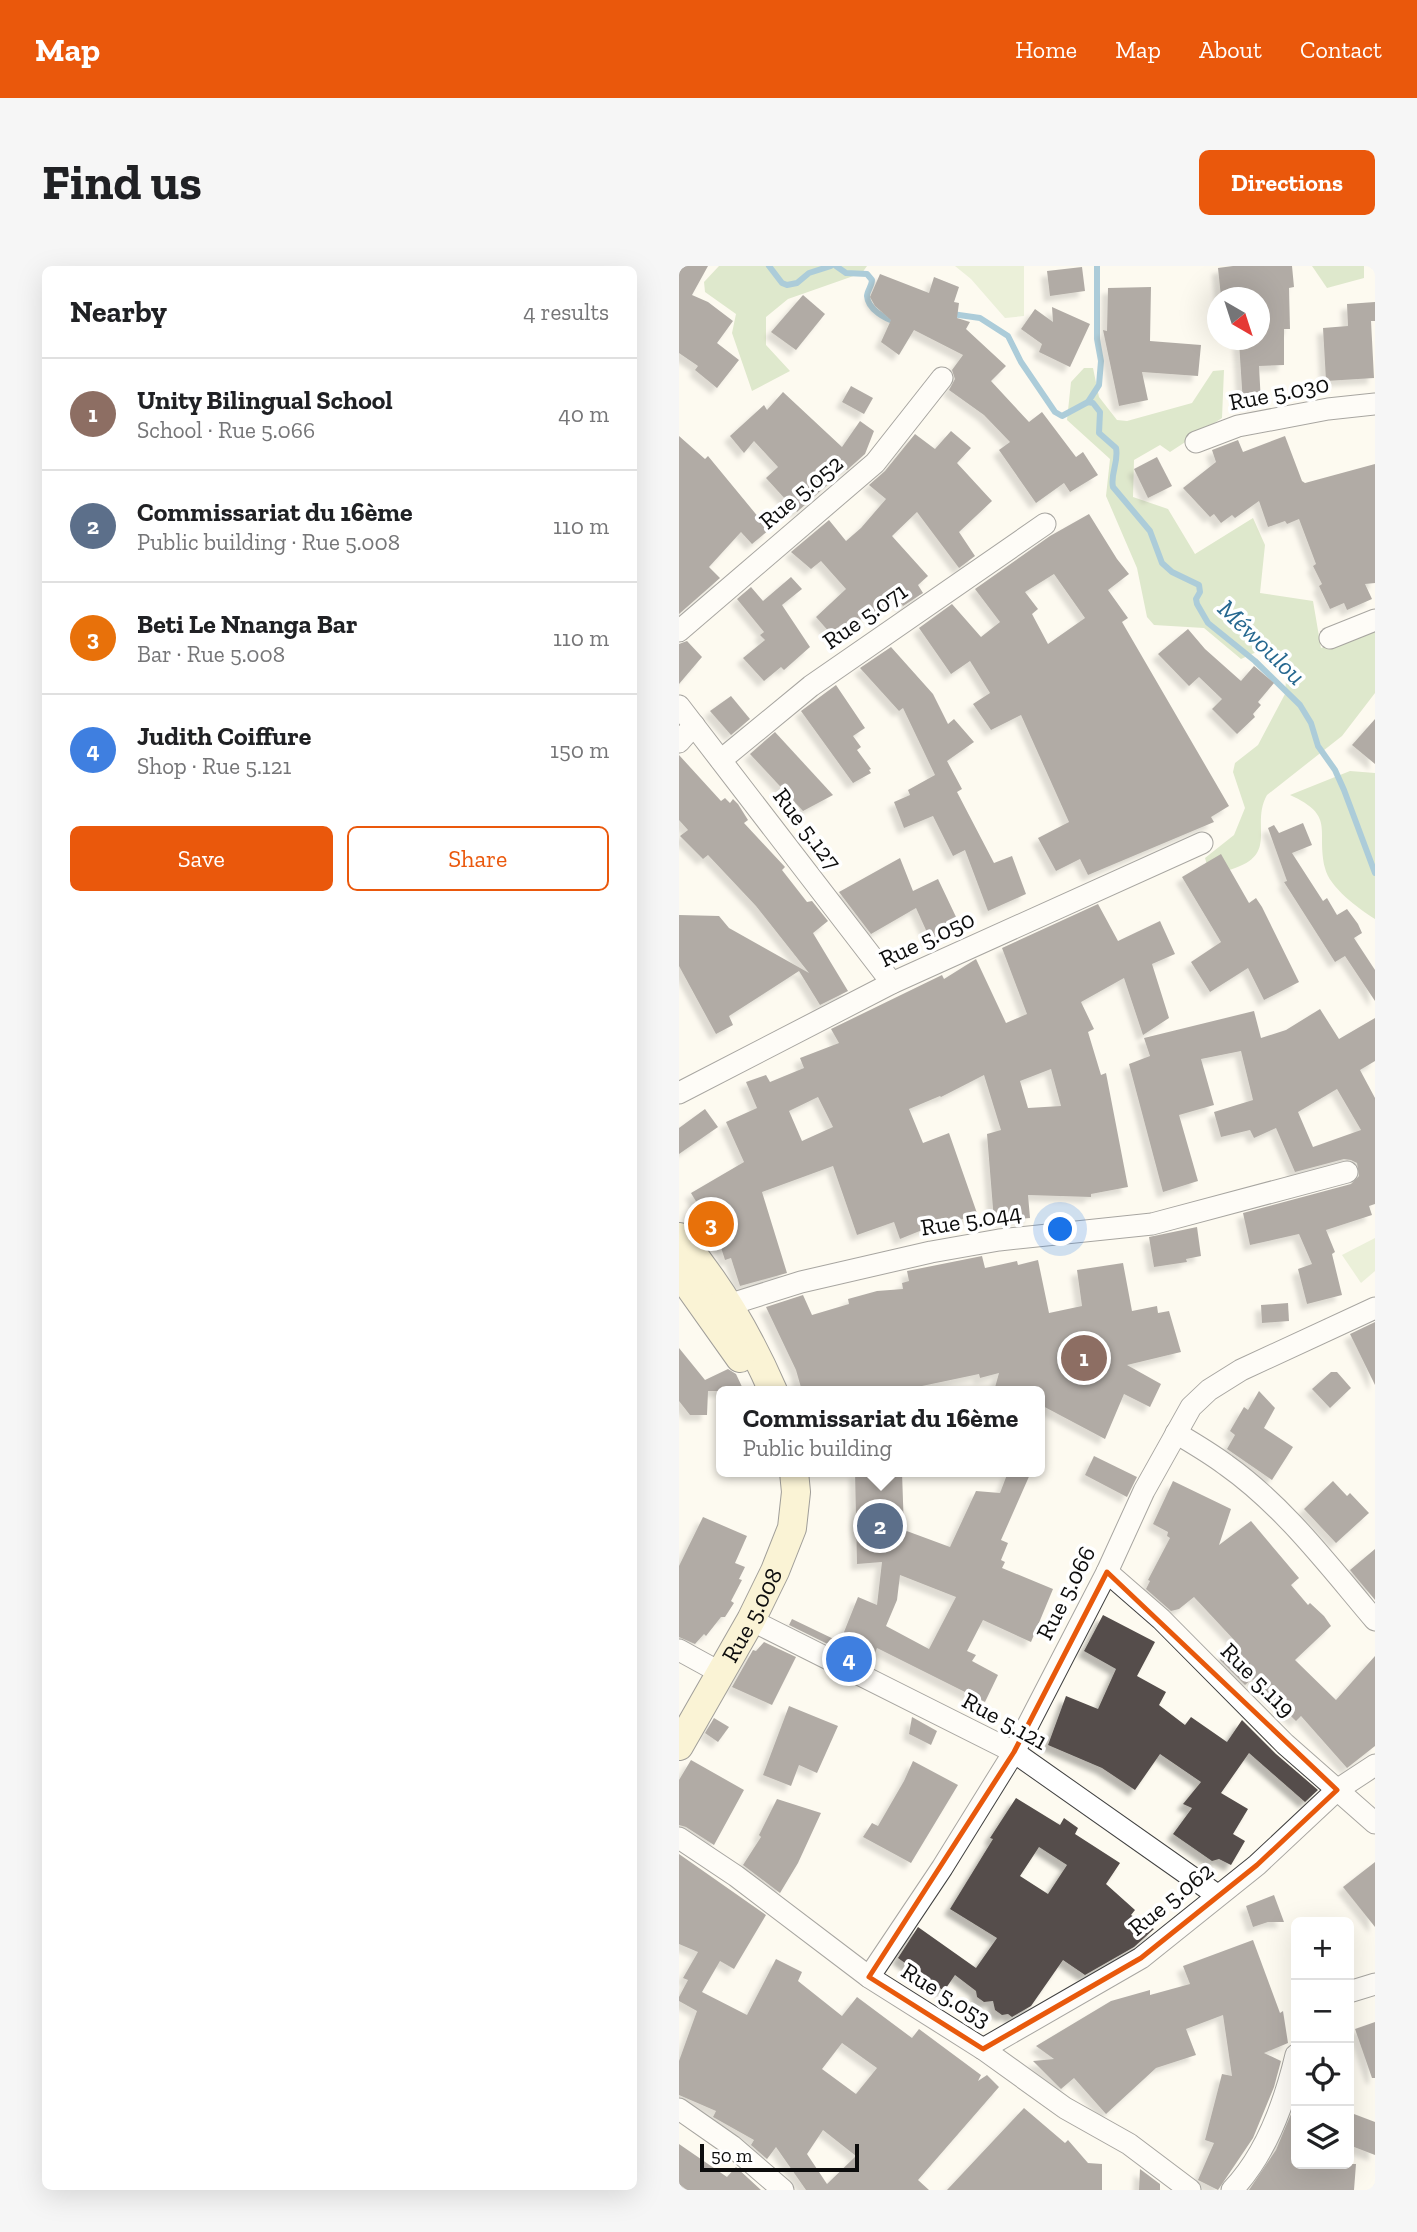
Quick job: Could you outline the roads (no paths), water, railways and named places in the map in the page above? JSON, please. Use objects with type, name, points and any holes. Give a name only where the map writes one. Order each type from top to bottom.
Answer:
[{"type":"main road","points":[[679,1237],[729,1305],[771,1386]]},
{"type":"main road","points":[[679,1272],[734,1347],[754,1386]]},
{"type":"main road","name":"Rue 5.008","points":[[679,1720],[765,1566],[778,1527],[781,1477]]},
{"type":"main road","name":"Rue 5.008","points":[[679,1746],[751,1620],[775,1571],[792,1528],[796,1492],[794,1477]]},
{"type":"street","name":"Rue 5.052","points":[[679,632],[875,463],[941,378]]},
{"type":"street","name":"Rue 5.030","points":[[1196,442],[1238,426],[1328,409],[1375,404]]},
{"type":"street","name":"Rue 5.071","points":[[721,760],[811,686],[1045,524]]},
{"type":"street","points":[[1330,638],[1375,620]]},
{"type":"street","name":"Rue 5.127","points":[[679,706],[893,983]]},
{"type":"street","points":[[679,742],[694,725]]},
{"type":"street","name":"Rue 5.050","points":[[679,1093],[893,983],[1202,843]]},
{"type":"street","name":"Rue 5.044","points":[[729,1305],[801,1282],[931,1252],[999,1240],[1152,1224],[1347,1172]]},
{"type":"street","name":"Rue 5.066","points":[[869,1977],[942,1868],[1014,1752],[1107,1572],[1144,1491],[1191,1407],[1209,1390],[1241,1370],[1375,1308]]},
{"type":"street","points":[[1176,1433],[1227,1465],[1254,1488],[1318,1553],[1375,1620]]},
{"type":"street","name":"Rue 5.119","points":[[1107,1572],[1161,1619],[1285,1744],[1375,1823]]},
{"type":"street","name":"Rue 5.121","points":[[751,1620],[1014,1752],[1217,1895]]},
{"type":"street","points":[[679,1650],[710,1667]]},
{"type":"street","name":"Rue 5.062","points":[[983,2049],[1141,1958],[1257,1865],[1336,1790],[1375,1765]]},
{"type":"street","name":"Rue 5.053","points":[[679,1838],[736,1876],[869,1977],[983,2049],[1065,2108],[1129,2144],[1190,2190]]},
{"type":"street","points":[[1354,1990],[1375,1984]]},
{"type":"street","points":[[1232,2190],[1255,2157],[1283,2105],[1291,2074]]},
{"type":"street","points":[[679,2109],[732,2146],[783,2190]]},
{"type":"waterway","name":"Méwoulou","points":[[769,266],[782,283],[787,285],[797,283],[809,273],[831,266]]},
{"type":"waterway","name":"Méwoulou","points":[[836,266],[846,273],[867,274],[872,280],[867,296],[871,306],[896,322]]},
{"type":"waterway","points":[[1088,402],[1099,385],[1101,361],[1097,339],[1097,266]]},
{"type":"waterway","name":"Méwoulou","points":[[952,314],[980,318],[1008,336],[1021,362],[1055,412],[1062,416],[1088,402],[1093,403],[1100,412],[1099,433],[1116,448],[1113,487],[1150,531],[1162,563],[1172,572],[1199,585],[1197,604],[1208,623],[1255,661],[1300,705],[1311,723],[1318,746],[1335,770],[1344,790],[1375,873]]},
{"type":"place","name":"Beti Le Nnanga Bar","points":[[711,1224]]},
{"type":"place","name":"Unity Bilingual School","points":[[1084,1358]]},
{"type":"place","name":"Commissariat du 16ème","points":[[880,1526]]},
{"type":"place","name":"Judith Coiffure","points":[[849,1659]]}]
